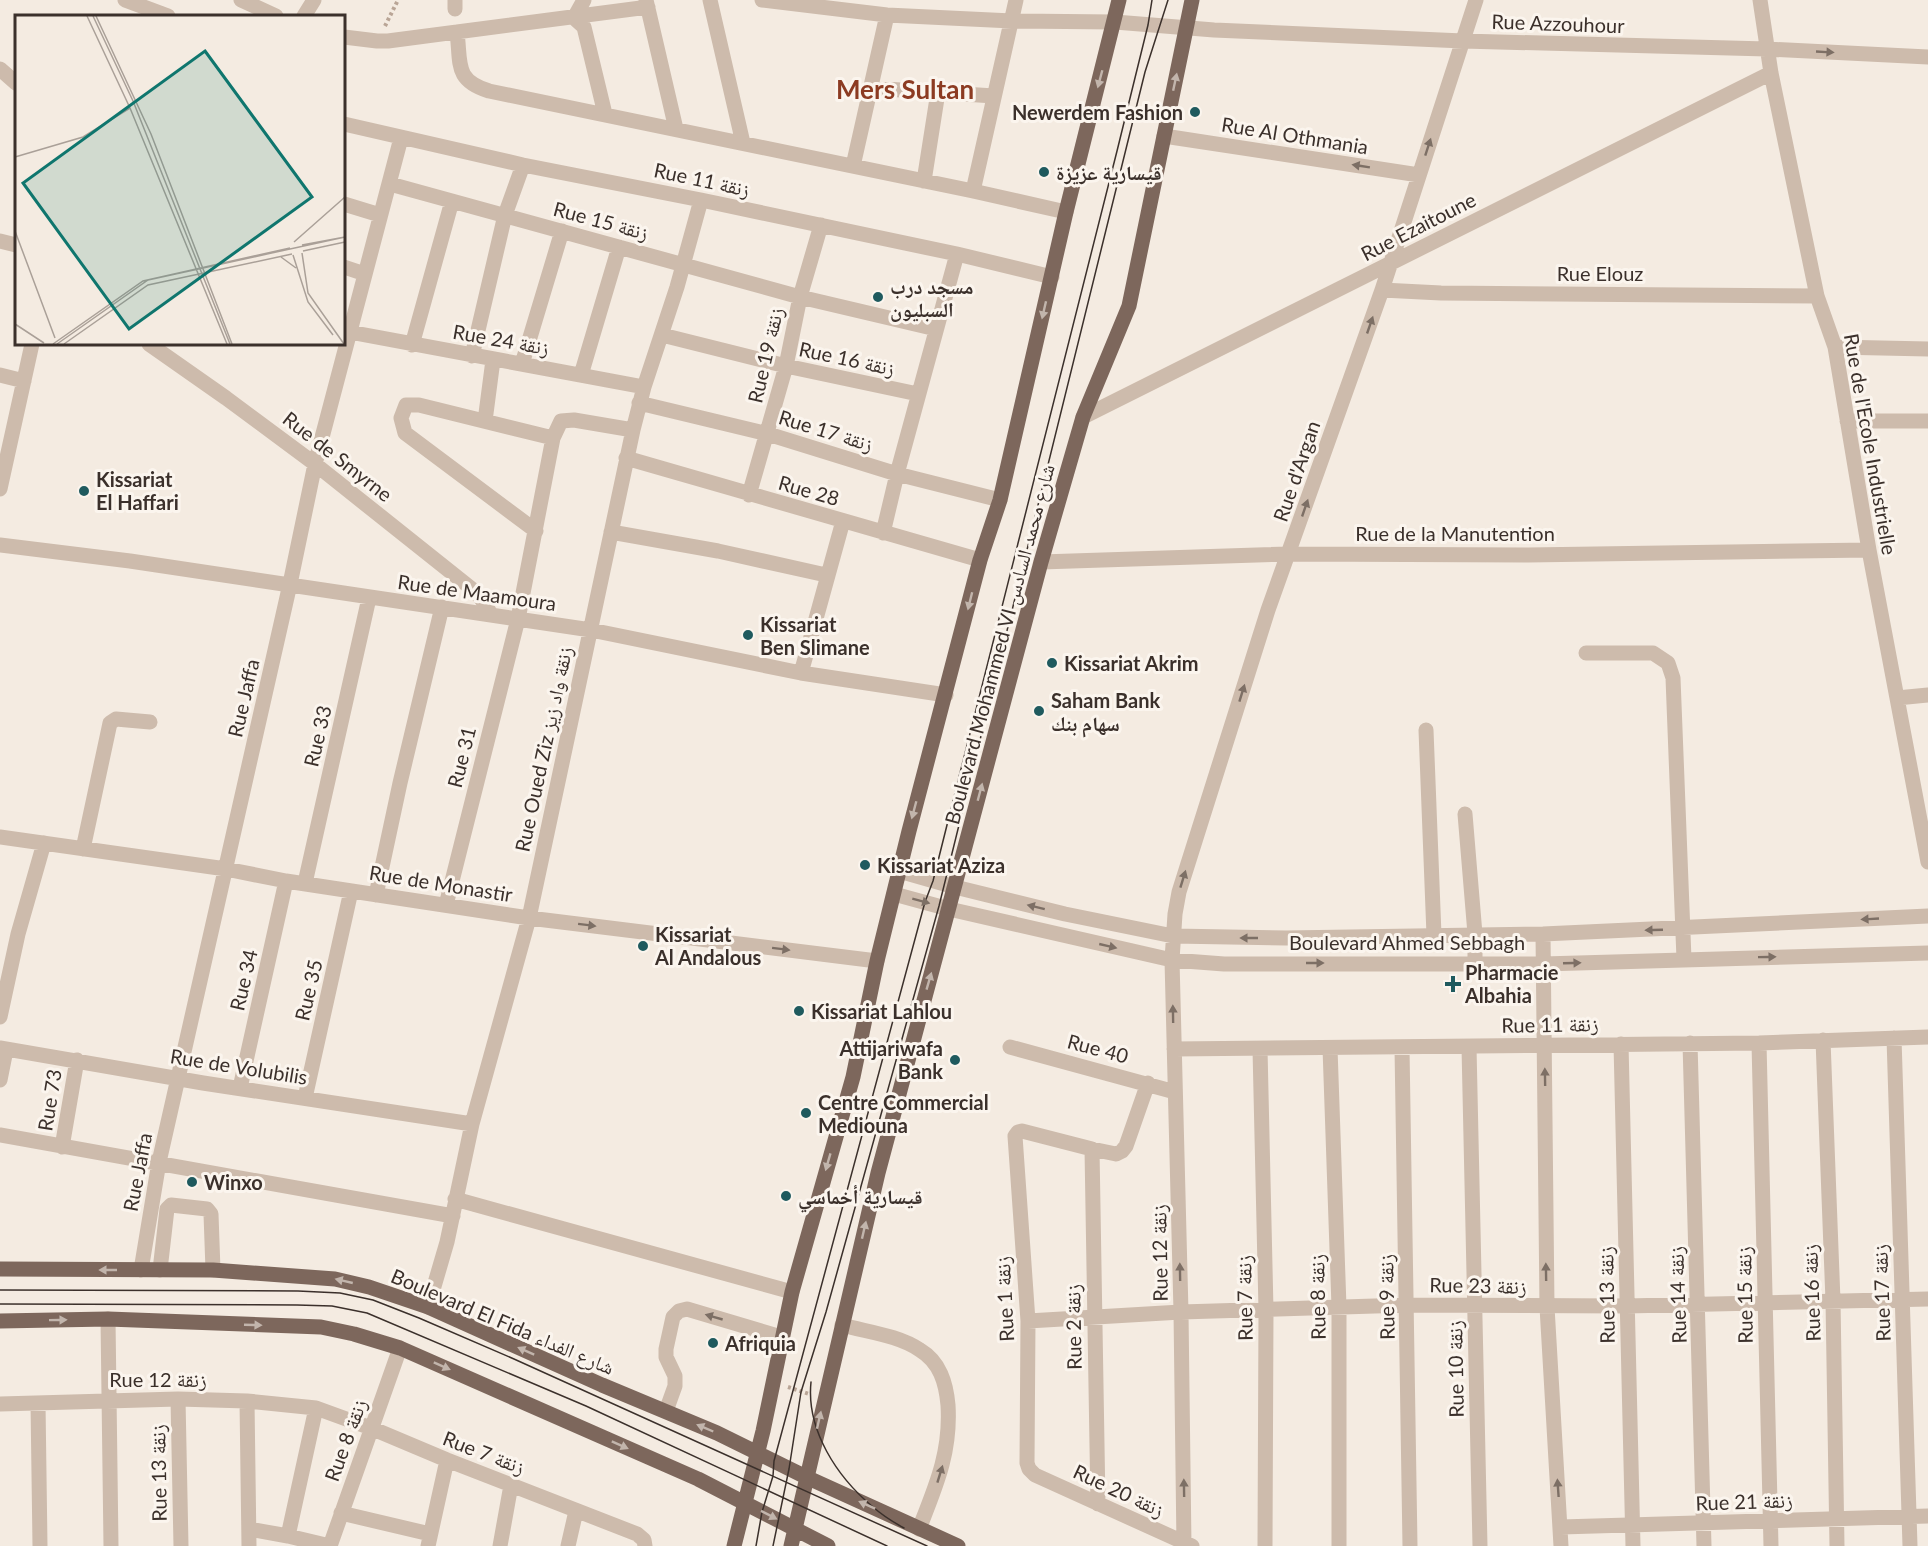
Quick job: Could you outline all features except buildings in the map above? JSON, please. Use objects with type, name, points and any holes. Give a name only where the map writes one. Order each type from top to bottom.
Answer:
[{"type":"main road","name":"Boulevard Mohammed VI شارع محمد السادس","points":[[734,1546],[758,1453],[792,1292],[853,1077],[899,871],[981,560],[1000,500],[1066,212],[1119,0]]},
{"type":"main road","name":"Boulevard Mohammed VI شارع محمد السادس","points":[[791,1546],[878,1173],[1041,562],[1083,417],[1129,306],[1192,0]]},
{"type":"main road","name":"Boulevard El Fida شارع الفداء","points":[[0,1269],[213,1270],[335,1279],[369,1287],[428,1307],[602,1385],[666,1411],[958,1546]]},
{"type":"main road","points":[[0,1321],[108,1319],[321,1327],[354,1334],[400,1348],[698,1479],[828,1546]]},
{"type":"street","points":[[124,0],[165,15]]},
{"type":"street","points":[[241,0],[274,15]]},
{"type":"street","points":[[305,15],[313,0]]},
{"type":"street","points":[[574,18],[584,0]]},
{"type":"street","points":[[710,0],[743,143]]},
{"type":"street","name":"Rue Azzouhour","points":[[762,0],[887,15],[1012,21],[1115,22],[1186,28],[1463,41],[1767,49],[1928,57]]},
{"type":"street","points":[[973,191],[1016,0]]},
{"type":"street","name":"Rue d'Argan","points":[[1172,960],[1179,892],[1268,610],[1382,290],[1476,0]]},
{"type":"street","name":"Rue de l'Ecole Industrielle","points":[[1760,0],[1771,74],[1817,296],[1835,347],[1869,550],[1928,862]]},
{"type":"street","points":[[345,37],[377,41],[457,32],[574,18],[647,3],[676,129]]},
{"type":"street","points":[[853,166],[887,15]]},
{"type":"street","points":[[574,18],[584,27],[605,114]]},
{"type":"street","points":[[457,32],[462,76],[471,84],[489,91],[1066,212]]},
{"type":"street","points":[[0,69],[15,82]]},
{"type":"street","name":"Rue Ezaitoune","points":[[1083,417],[1771,74]]},
{"type":"street","points":[[870,88],[994,96]]},
{"type":"street","points":[[924,181],[938,92]]},
{"type":"street","name":"Rue 11 زنقة","points":[[345,124],[523,165],[957,254],[1052,277]]},
{"type":"street","name":"Rue Al Othmania","points":[[1164,136],[1419,175]]},
{"type":"street","name":"Rue Jaffa","points":[[347,332],[401,138]]},
{"type":"street","points":[[472,356],[505,215],[523,165]]},
{"type":"street","name":"Rue 15 زنقة","points":[[390,184],[800,297],[936,329]]},
{"type":"street","name":"Rue Oued Ziz زنقة واد زيز","points":[[428,1307],[453,1216],[472,1124],[529,918],[567,731],[639,403],[663,335],[701,200]]},
{"type":"street","points":[[412,345],[452,201]]},
{"type":"street","points":[[345,204],[380,215]]},
{"type":"street","name":"Rue 19 زنقة","points":[[749,495],[768,434],[786,366],[800,297],[821,225]]},
{"type":"street","points":[[522,364],[562,231]]},
{"type":"street","points":[[0,241],[15,245]]},
{"type":"street","points":[[581,375],[619,247]]},
{"type":"street","points":[[883,533],[918,394],[957,254]]},
{"type":"street","points":[[345,267],[365,274]]},
{"type":"street","name":"Rue Elouz","points":[[1382,290],[1441,293],[1817,296]]},
{"type":"street","name":"Rue 24 زنقة","points":[[347,332],[644,387]]},
{"type":"street","name":"Rue 16 زنقة","points":[[663,335],[786,366],[918,394]]},
{"type":"street","points":[[0,489],[32,345]]},
{"type":"street","name":"Rue de Smyrne","points":[[150,345],[315,464],[472,589],[491,614]]},
{"type":"street","name":"Rue Jaffa","points":[[141,1270],[159,1162],[315,464],[344,345]]},
{"type":"street","points":[[1835,347],[1928,349]]},
{"type":"street","points":[[485,421],[493,360]]},
{"type":"street","points":[[0,375],[24,381]]},
{"type":"street","name":"Rue 17 زنقة","points":[[639,403],[768,434],[897,474],[1000,500]]},
{"type":"street","points":[[536,531],[405,433],[401,424],[404,408],[412,404],[554,438]]},
{"type":"street","name":"Rue 31","points":[[446,905],[518,619],[554,438],[561,421],[574,420],[633,430]]},
{"type":"street","points":[[1847,422],[1928,421]]},
{"type":"street","name":"Rue 28","points":[[626,458],[981,560]]},
{"type":"street","points":[[801,674],[826,575],[843,521]]},
{"type":"street","points":[[611,532],[718,551],[826,575]]},
{"type":"street","name":"Rue de Maamoura","points":[[0,545],[130,561],[369,598],[491,614],[591,630],[801,674],[946,695]]},
{"type":"street","name":"Rue de la Manutention","points":[[1041,562],[1289,554],[1528,555],[1869,550]]},
{"type":"street","name":"Rue 33","points":[[305,883],[369,598]]},
{"type":"street","points":[[376,895],[442,607]]},
{"type":"street","points":[[1586,652],[1653,653],[1668,663],[1673,678],[1684,959]]},
{"type":"street","points":[[1897,698],[1928,695]]},
{"type":"street","points":[[83,849],[110,723],[116,720],[150,722]]},
{"type":"street","points":[[1426,730],[1434,935]]},
{"type":"street","points":[[1465,814],[1475,963]]},
{"type":"street","name":"Rue de Monastir","points":[[0,837],[226,869],[286,881],[529,918],[878,961]]},
{"type":"street","points":[[0,1017],[18,934],[44,843]]},
{"type":"street","name":"Boulevard Ahmed Sebbagh","points":[[899,871],[1065,914],[1173,936],[1286,938],[1543,934],[1928,916]]},
{"type":"street","name":"Rue 34","points":[[240,1088],[286,881]]},
{"type":"street","name":"Rue 35","points":[[305,1098],[351,891]]},
{"type":"street","name":"Boulevard Ahmed Sebbagh","points":[[894,894],[949,909],[1172,960],[1224,964],[1543,964],[1928,953]]},
{"type":"street","points":[[1061,934],[1065,914]]},
{"type":"street","points":[[1543,934],[1547,1307],[1561,1546]]},
{"type":"street","name":"Rue 12 زنقة","points":[[1172,960],[1187,1545]]},
{"type":"street","name":"Rue 11 زنقة","points":[[1173,1049],[1469,1047],[1928,1037]]},
{"type":"street","name":"Rue 17 زنقة","points":[[1894,1038],[1910,1546]]},
{"type":"street","name":"Rue 16 زنقة","points":[[1823,1040],[1833,1300],[1837,1546]]},
{"type":"street","name":"Rue 15 زنقة","points":[[1759,1042],[1771,1546]]},
{"type":"street","name":"Rue 14 زنقة","points":[[1690,1043],[1704,1546]]},
{"type":"street","name":"Rue 13 زنقة","points":[[1621,1044],[1633,1546]]},
{"type":"street","name":"Rue 40","points":[[1010,1047],[1175,1092]]},
{"type":"street","name":"Rue 10 زنقة","points":[[1469,1047],[1480,1546]]},
{"type":"street","name":"Rue 8 زنقة","points":[[1330,1048],[1339,1307],[1339,1546]]},
{"type":"street","name":"Rue 9 زنقة","points":[[1402,1048],[1410,1546]]},
{"type":"street","points":[[0,1080],[3,1049]]},
{"type":"street","name":"Rue de Volubilis","points":[[3,1049],[472,1124]]},
{"type":"street","name":"Rue 7 زنقة","points":[[1260,1049],[1266,1310],[1265,1546]]},
{"type":"street","name":"Rue 73","points":[[62,1146],[76,1060]]},
{"type":"street","points":[[1092,1149],[1116,1154],[1126,1146],[1148,1083]]},
{"type":"street","name":"Rue 1 زنقة","points":[[1029,1469],[1027,1463],[1028,1321],[1015,1136],[1022,1131],[1092,1149]]},
{"type":"street","points":[[0,1135],[453,1216]]},
{"type":"street","name":"Rue 2 زنقة","points":[[1092,1149],[1098,1504]]},
{"type":"street","points":[[455,1199],[792,1292]]},
{"type":"street","points":[[160,1270],[167,1209],[171,1205],[207,1209],[211,1214],[213,1270]]},
{"type":"street","name":"Rue 23 زنقة","points":[[1028,1321],[1181,1312],[1407,1305],[1547,1307],[1928,1299]]},
{"type":"street","points":[[666,1411],[675,1386],[675,1376],[666,1357],[666,1349],[673,1317],[679,1311],[687,1309],[781,1336]]},
{"type":"street","points":[[108,1319],[111,1546]]},
{"type":"street","points":[[842,1325],[912,1345],[929,1356],[942,1374],[949,1427],[947,1445],[938,1482],[920,1529]]},
{"type":"street","name":"Rue 8 زنقة","points":[[330,1546],[400,1348]]},
{"type":"street","name":"Rue 12 زنقة","points":[[0,1404],[178,1399],[247,1401],[316,1408]]},
{"type":"street","name":"Rue 13 زنقة","points":[[178,1399],[181,1546]]},
{"type":"street","points":[[247,1401],[249,1546]]},
{"type":"street","points":[[38,1403],[40,1546]]},
{"type":"street","points":[[288,1536],[316,1408]]},
{"type":"street","name":"Rue 7 زنقة","points":[[316,1408],[576,1511],[641,1540]]},
{"type":"street","points":[[341,1514],[429,1540],[447,1460]]},
{"type":"street","name":"Rue 20 زنقة","points":[[1029,1469],[1035,1474],[1187,1545]]},
{"type":"street","points":[[500,1546],[511,1485]]},
{"type":"street","points":[[568,1546],[576,1511]]},
{"type":"street","name":"Rue 21 زنقة","points":[[1561,1527],[1928,1516]]},
{"type":"street","points":[[249,1529],[330,1546]]},
{"type":"path","points":[[377,41],[398,0]]},
{"type":"path","points":[[773,1382],[824,1399]]},
{"type":"tram line","points":[[756,1546],[762,1512],[773,1476],[774,1461],[925,902],[933,881],[1117,151],[1152,0]]},
{"type":"tram line","points":[[773,1546],[789,1469],[801,1392],[826,1312],[939,906],[1145,72],[1168,0]]},
{"type":"tram line","points":[[0,1290],[298,1291],[340,1293],[373,1300],[514,1359],[927,1546]]},
{"type":"tram line","points":[[0,1304],[297,1305],[332,1306],[367,1313],[586,1406],[887,1546]]},
{"type":"tram line","points":[[811,1382],[814,1418],[819,1435],[836,1467],[847,1482],[873,1507],[904,1528]]},
{"type":"place","name":"Newerdem Fashion","points":[[1195,112]]},
{"type":"place","name":"قيسارية عزيزة","points":[[1044,172]]},
{"type":"place","name":"مسجد درب السبليون","points":[[878,297]]},
{"type":"place","name":"Kissariat El Haffari","points":[[84,491]]},
{"type":"place","name":"Kissariat Ben Slimane","points":[[748,635]]},
{"type":"place","name":"Kissariat Akrim","points":[[1052,663]]},
{"type":"place","name":"Saham Bank سهام بنك","points":[[1039,711]]},
{"type":"place","name":"Kissariat Aziza","points":[[865,865]]},
{"type":"place","name":"Kissariat Al Andalous","points":[[643,946]]},
{"type":"place","name":"Pharmacie Albahia","points":[[1453,984]]},
{"type":"place","name":"Kissariat Lahlou","points":[[799,1011]]},
{"type":"place","name":"Attijariwafa Bank","points":[[955,1060]]},
{"type":"place","name":"Centre Commercial Mediouna","points":[[806,1113]]},
{"type":"place","name":"Winxo","points":[[192,1182]]},
{"type":"place","name":"قيسارية أخماسي","points":[[786,1196]]},
{"type":"place","name":"Afriquia","points":[[713,1343]]},
{"type":"district","name":"Mers Sultan","points":[[905,89]]}]
